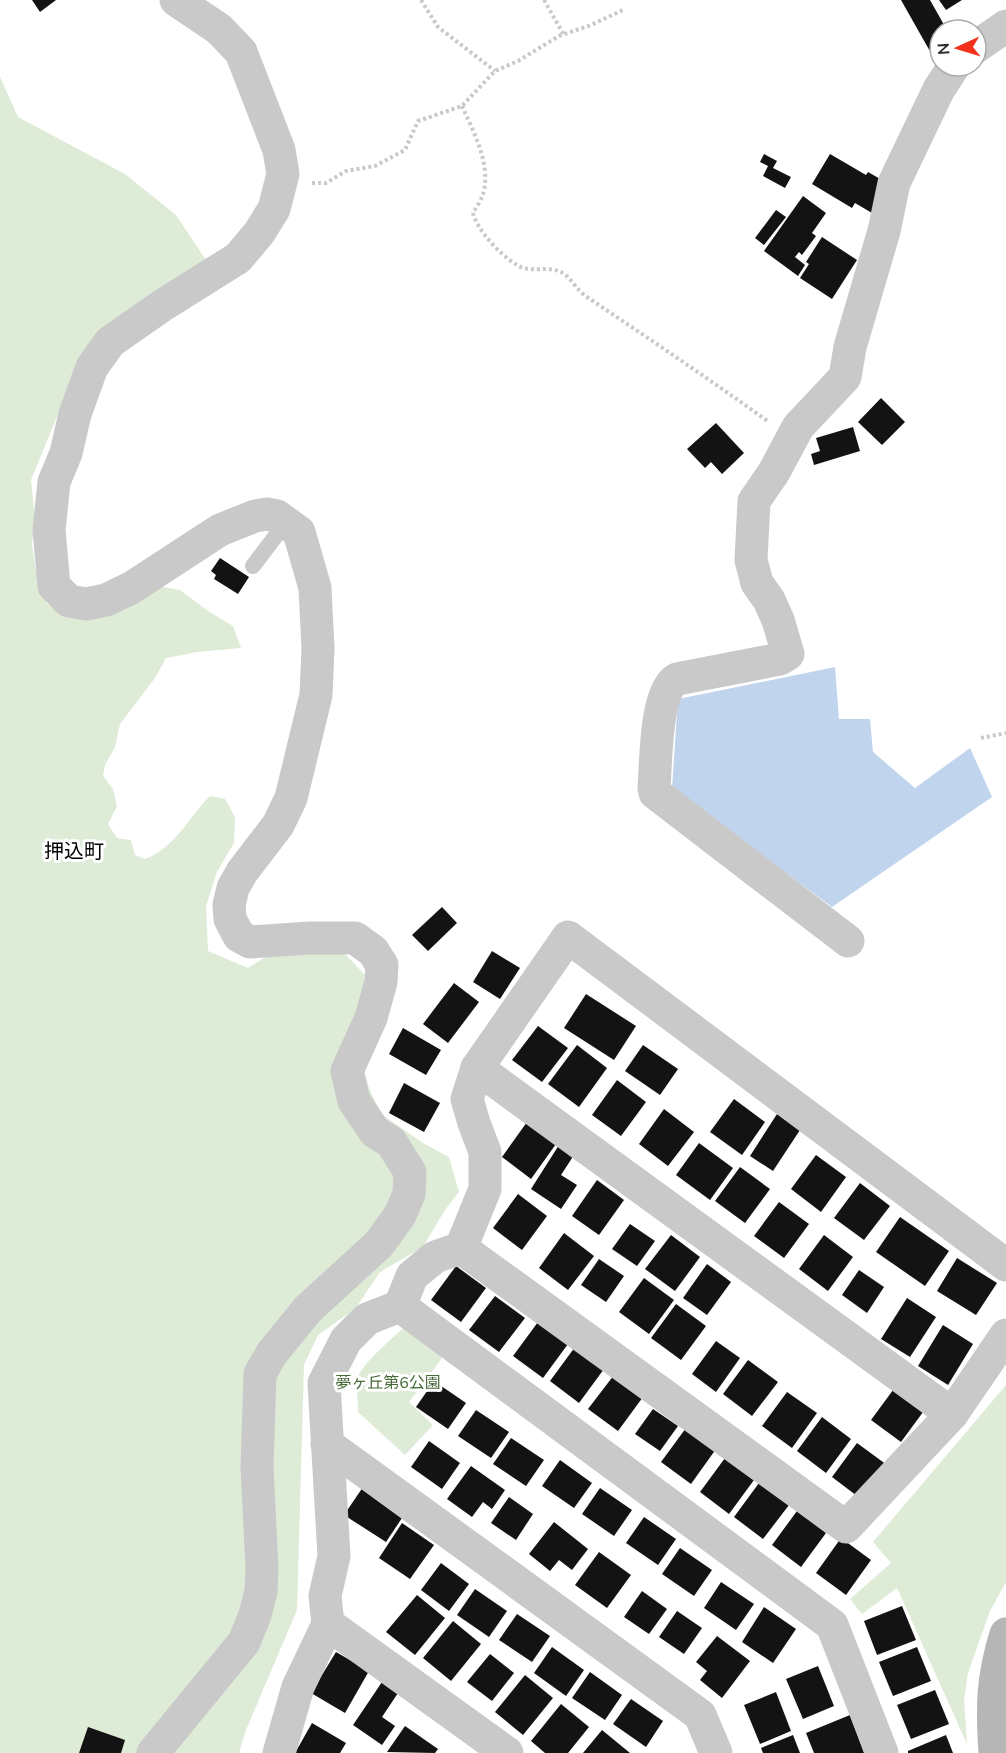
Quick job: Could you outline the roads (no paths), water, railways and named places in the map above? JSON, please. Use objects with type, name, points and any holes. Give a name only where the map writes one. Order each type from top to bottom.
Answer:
[{"type":"street","points":[[153,1753],[244,1642],[255,1615],[261,1591],[262,1568],[256,1467],[260,1374],[272,1353],[308,1309],[379,1244],[400,1215],[410,1194],[410,1172],[391,1142],[375,1132],[354,1101],[347,1071],[371,1018],[381,982],[382,965],[373,951],[355,938],[250,942],[239,936],[230,919],[229,905],[233,888],[242,872],[278,825],[291,798],[316,695],[318,649],[315,588],[299,532],[287,521],[267,514],[236,522],[131,588],[106,600],[86,604],[69,601],[54,586],[49,530],[54,482],[66,453],[75,414],[93,367],[110,342],[163,304],[238,258],[259,233],[274,208],[283,174],[279,150],[241,52],[219,29],[176,0]]},
{"type":"street","points":[[988,39],[1006,26]]},
{"type":"street","points":[[848,941],[659,797],[654,788],[660,713],[665,693],[671,682],[677,679],[780,659],[788,654],[778,620],[769,600],[757,584],[751,560],[754,501],[774,472],[798,427],[845,377],[850,347],[884,231],[894,183],[946,78]]},
{"type":"street","points":[[279,1753],[298,1686],[328,1624],[325,1596],[334,1556],[324,1383],[346,1340],[367,1319],[400,1306],[412,1276],[435,1257],[461,1248],[485,1189],[485,1152],[468,1099],[477,1068],[568,937],[1006,1265]]},
{"type":"street","points":[[477,1068],[952,1414]]},
{"type":"street","points":[[461,1248],[846,1527],[952,1414],[1006,1335]]},
{"type":"street","points":[[400,1306],[832,1625],[882,1753]]},
{"type":"street","points":[[327,1444],[700,1715],[716,1753]]},
{"type":"street","points":[[328,1624],[507,1753]]},
{"type":"street","points":[[995,1753],[992,1708],[996,1665],[1006,1635]]},
{"type":"lane","points":[[253,566],[287,521]]},
{"type":"water","points":[[835,667],[839,719],[870,719],[873,752],[915,788],[970,748],[992,797],[832,907],[672,788],[678,699]]},
{"type":"district","name":"押込町","points":[[74,851]]},
{"type":"park label","name":"夢ヶ丘第6公園","points":[[388,1382]]}]
